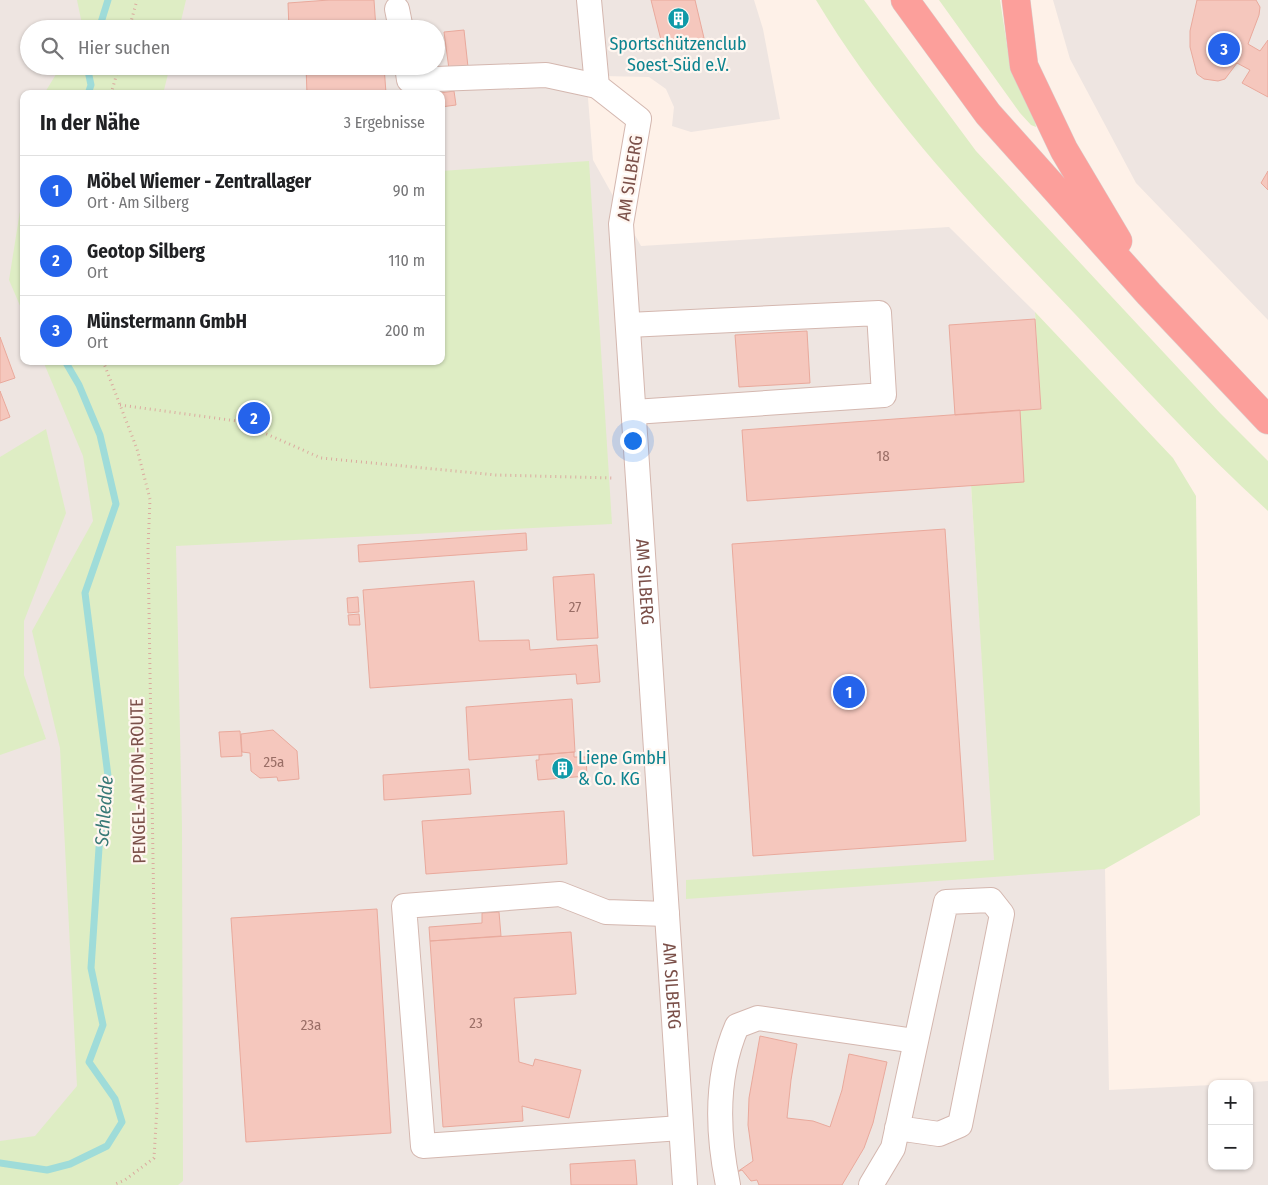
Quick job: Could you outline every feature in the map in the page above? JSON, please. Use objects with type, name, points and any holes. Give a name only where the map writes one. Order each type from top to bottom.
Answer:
[{"type":"highway","points":[[905,0],[988,114],[1149,294],[1268,420]]},
{"type":"highway","points":[[1016,0],[1024,66],[1064,150],[1149,294]]},
{"type":"street","points":[[408,75],[409,80],[546,75],[597,86],[589,0]]},
{"type":"street","name":"AM SILBERG","points":[[597,86],[639,119],[621,224],[685,1185]]},
{"type":"street","points":[[628,325],[879,313],[884,395],[634,412]]},
{"type":"street","points":[[667,914],[606,912],[560,894],[404,906],[423,1146],[681,1128]]},
{"type":"street","points":[[871,1185],[894,1148],[897,1128],[915,1041],[946,902],[991,900],[1002,914],[960,1125],[939,1134],[897,1128]]},
{"type":"street","points":[[728,1185],[718,1117],[726,1050],[736,1026],[758,1018],[915,1041]]},
{"type":"path","points":[[131,20],[137,0]]},
{"type":"path","points":[[113,90],[117,75]]},
{"type":"path","name":"PENGEL-ANTON-ROUTE","points":[[104,365],[137,449],[150,499],[148,548],[157,1107],[154,1158],[125,1180],[113,1185]]},
{"type":"path","points":[[120,405],[237,421],[321,458],[496,474],[602,478],[638,477]]},
{"type":"shaded area","points":[[0,0],[580,0],[593,160],[641,246],[949,227],[1035,312],[1041,409],[1020,410],[1024,482],[971,485],[995,860],[1105,869],[1109,1090],[1208,1085],[1208,1170],[1253,1170],[1253,1082],[1268,1081],[1268,1185],[0,1185]]},
{"type":"shaded area","points":[[596,0],[754,0],[763,29],[780,119],[691,132],[672,126],[674,107],[666,89],[649,77],[603,76]]},
{"type":"shaded area","points":[[1053,0],[1268,0],[1268,320],[1136,183],[1070,59]]},
{"type":"green space","points":[[77,0],[186,0],[181,20],[81,20]]},
{"type":"green space","points":[[816,0],[864,0],[976,151],[1220,413],[1268,461],[1268,511],[1170,414],[1005,240],[936,164],[873,85],[843,43]]},
{"type":"green space","points":[[939,0],[1000,0],[1009,58],[1034,116],[1036,127],[1031,125],[1020,113]]},
{"type":"green space","points":[[56,75],[168,75],[164,90],[46,90]]},
{"type":"green space","points":[[589,161],[612,524],[176,546],[182,827],[183,1181],[178,1185],[0,1185],[0,1141],[35,1136],[77,1086],[60,748],[32,631],[93,521],[83,456],[45,365],[445,365],[445,171]]},
{"type":"green space","points":[[20,211],[20,306],[9,280]]},
{"type":"green space","points":[[1035,312],[1173,458],[1196,496],[1200,815],[1105,869],[686,899],[686,880],[994,860],[971,485],[1024,481],[1019,410],[1041,409]]},
{"type":"green space","points":[[46,429],[66,513],[24,621],[24,675],[46,739],[0,755],[0,457]]},
{"type":"building","points":[[329,0],[374,0],[375,20],[289,20],[288,3]]},
{"type":"building","name":"Sportschützenclub Soest-Süd e.V.","points":[[651,0],[695,0],[704,38],[663,48]]},
{"type":"building","points":[[1197,0],[1256,0],[1260,7],[1259,15],[1248,44],[1260,51],[1268,40],[1268,97],[1242,83],[1250,70],[1237,63],[1225,79],[1218,81],[1204,79],[1197,74],[1190,47],[1190,31]]},
{"type":"building","points":[[464,30],[468,67],[449,69],[445,32]]},
{"type":"building","points":[[306,75],[385,75],[386,90],[307,90]]},
{"type":"building","points":[[454,91],[456,105],[445,106],[445,92]]},
{"type":"building","points":[[1268,171],[1268,190],[1261,183]]},
{"type":"building","points":[[1035,319],[1041,409],[955,415],[949,325]]},
{"type":"building","points":[[807,331],[810,383],[739,387],[735,335]]},
{"type":"building","points":[[0,337],[15,378],[0,383]]},
{"type":"building","points":[[0,391],[10,417],[0,421]]},
{"type":"building","points":[[1020,410],[1024,482],[747,501],[742,430]]},
{"type":"building","points":[[945,529],[966,841],[753,856],[732,544]]},
{"type":"building","points":[[526,533],[527,550],[359,562],[358,545]]},
{"type":"building","points":[[594,574],[598,638],[557,640],[553,577]]},
{"type":"building","points":[[474,581],[479,641],[529,640],[530,650],[597,645],[600,682],[577,684],[576,674],[370,688],[363,590]]},
{"type":"building","points":[[358,597],[359,612],[348,613],[347,598]]},
{"type":"building","points":[[359,614],[360,625],[349,625],[348,615]]},
{"type":"building","points":[[572,699],[575,752],[469,760],[466,707]]},
{"type":"building","points":[[273,730],[297,751],[299,779],[278,781],[277,777],[260,778],[251,771],[250,753],[242,752],[241,734]]},
{"type":"building","points":[[240,731],[242,756],[221,757],[219,732]]},
{"type":"building","name":"Liepe GmbH & Co. KG","points":[[574,752],[574,757],[586,757],[587,776],[538,780],[536,760],[539,760],[539,755]]},
{"type":"building","points":[[469,769],[471,794],[384,800],[383,775]]},
{"type":"building","points":[[564,811],[567,864],[426,874],[422,821]]},
{"type":"building","points":[[377,909],[391,1133],[246,1142],[231,918]]},
{"type":"building","points":[[499,912],[501,936],[430,941],[429,927],[482,923],[482,913]]},
{"type":"building","points":[[571,932],[576,994],[514,998],[519,1062],[533,1066],[535,1059],[581,1070],[569,1118],[522,1106],[523,1121],[443,1127],[430,941]]},
{"type":"building","points":[[760,1036],[797,1044],[787,1118],[813,1121],[830,1127],[842,1090],[849,1054],[887,1062],[873,1123],[864,1148],[842,1185],[759,1185],[757,1180],[751,1181],[742,1170],[737,1172],[753,1161],[748,1125],[749,1098]]},
{"type":"building","points":[[635,1160],[637,1185],[571,1185],[570,1164]]},
{"type":"waterway","name":"Schledde","points":[[102,20],[108,0]]},
{"type":"waterway","name":"Schledde","points":[[89,75],[91,85],[89,90]]},
{"type":"waterway","name":"Schledde","points":[[0,1163],[47,1170],[70,1164],[107,1146],[122,1122],[115,1099],[89,1062],[103,1025],[91,968],[99,848],[108,776],[85,593],[116,504],[100,435],[79,385],[67,365]]},
{"type":"place","name":"Sportschützenclub Soest-Süd e.V.","points":[[678,19]]},
{"type":"place","name":"Münstermann GmbH","points":[[1224,49]]},
{"type":"place","name":"Geotop Silberg","points":[[254,418]]},
{"type":"place","name":"Möbel Wiemer - Zentrallager","points":[[849,692]]},
{"type":"place","name":"Liepe GmbH & Co. KG","points":[[562,768]]}]
